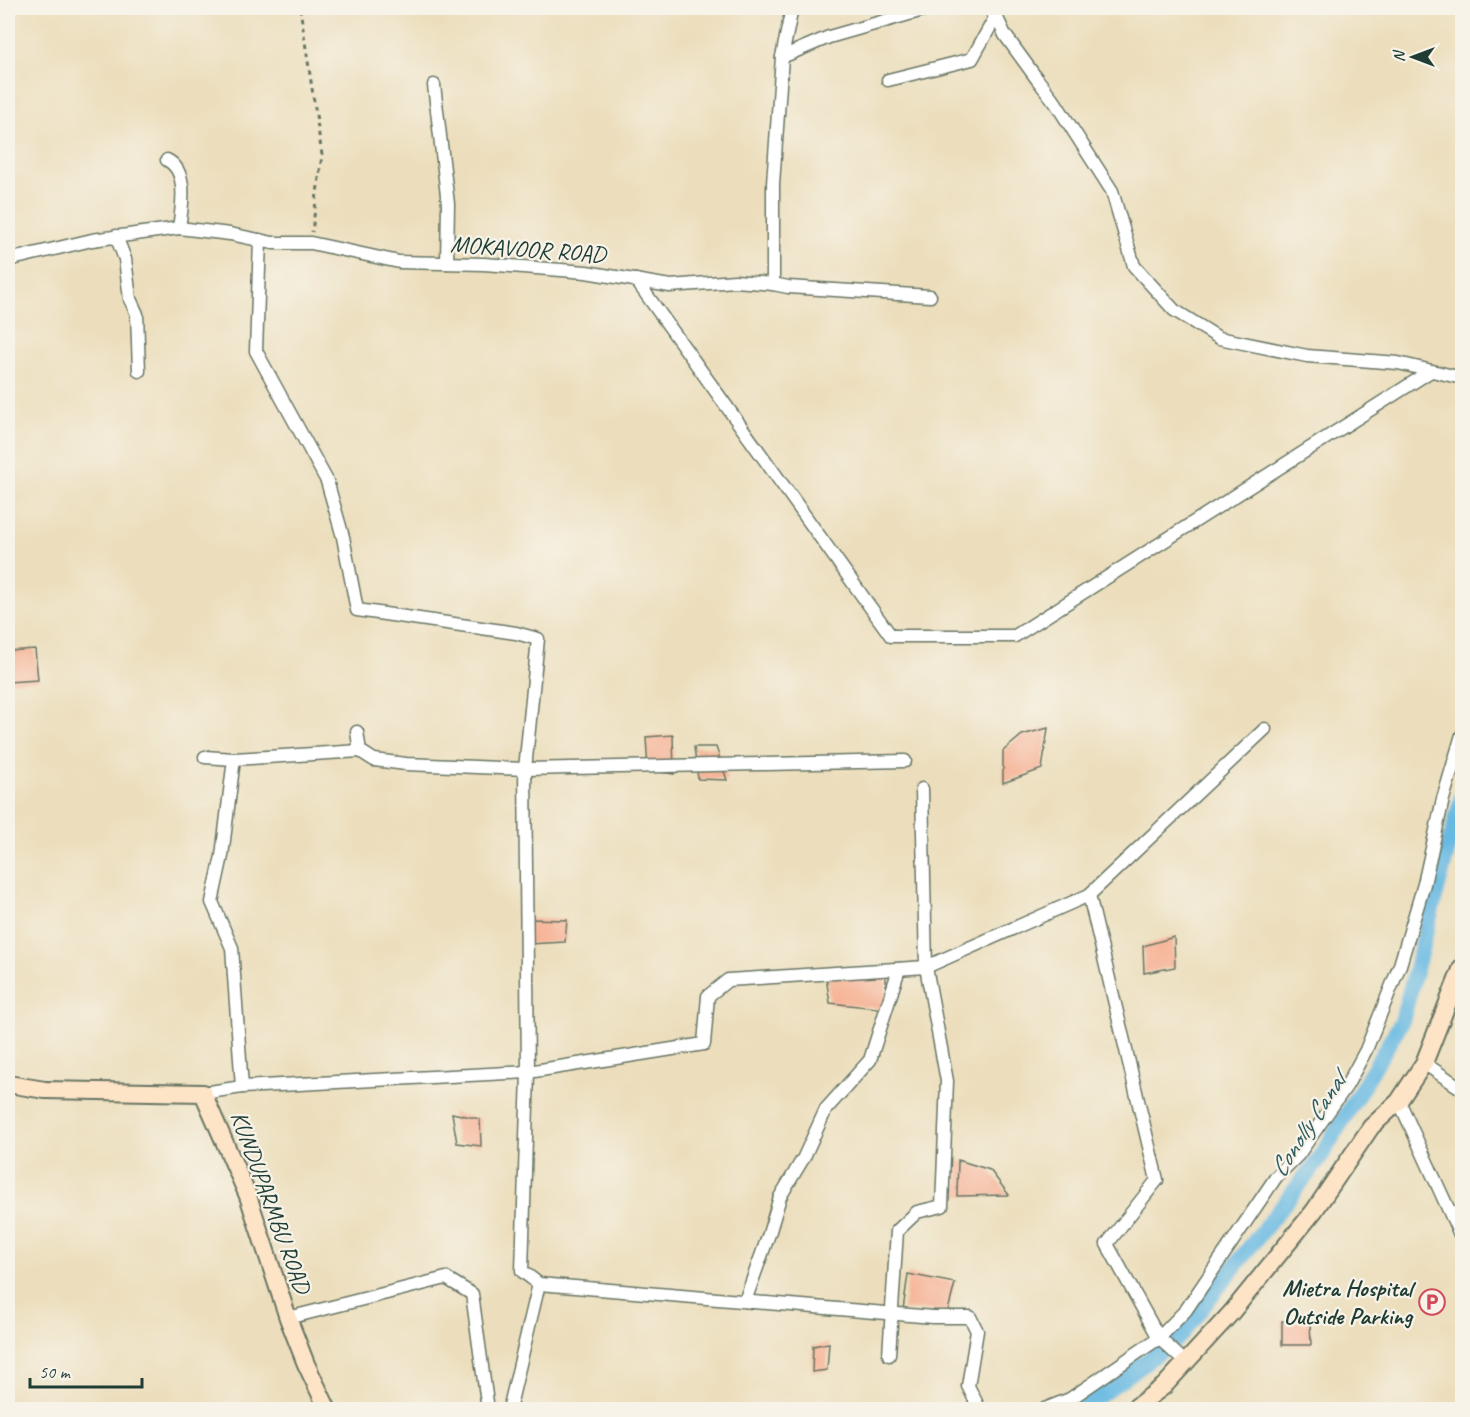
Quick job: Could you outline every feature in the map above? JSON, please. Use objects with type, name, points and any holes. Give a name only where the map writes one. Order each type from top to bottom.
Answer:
[{"type":"main road","points":[[1132,1410],[1164,1386],[1238,1305],[1307,1220],[1371,1127],[1399,1101],[1424,1063],[1461,973]]},
{"type":"main road","name":"KUNDUPARMBU ROAD","points":[[8,1084],[45,1090],[203,1093],[248,1196],[288,1318],[306,1364],[328,1410]]},
{"type":"street","points":[[773,284],[773,183],[782,57],[792,8]]},
{"type":"street","points":[[782,57],[829,36],[930,8]]},
{"type":"street","points":[[888,80],[972,59],[992,12]]},
{"type":"street","points":[[992,12],[1005,35],[1055,102],[1112,191],[1134,266],[1174,310],[1219,338],[1307,356],[1398,363],[1462,378]]},
{"type":"street","points":[[434,85],[448,204],[447,263]]},
{"type":"street","points":[[168,160],[178,169],[182,186],[179,228]]},
{"type":"street","name":"MOKAVOOR ROAD","points":[[8,260],[92,240],[179,228],[230,234],[273,243],[311,243],[399,262],[484,264],[586,272],[670,286],[735,281],[930,296]]},
{"type":"street","points":[[116,236],[125,260],[130,299],[137,314],[139,371]]},
{"type":"street","points":[[260,240],[256,351],[327,481],[343,537],[357,610],[516,633],[538,639],[525,769],[528,1072],[522,1270],[539,1284],[892,1314],[969,1317],[977,1331],[968,1386],[981,1410]]},
{"type":"street","points":[[636,280],[891,636],[1015,636],[1431,371]]},
{"type":"street","points":[[203,1093],[242,1087],[528,1072],[704,1044],[708,996],[728,980],[926,968],[1089,895],[1265,729]]},
{"type":"street","points":[[357,732],[360,751]]},
{"type":"street","points":[[1042,1410],[1070,1399],[1159,1338],[1186,1310],[1276,1177],[1298,1155],[1347,1085],[1366,1050],[1400,965],[1413,925],[1443,799],[1462,735]]},
{"type":"street","points":[[205,757],[234,759],[360,751],[374,760],[406,764],[525,769],[905,761]]},
{"type":"street","points":[[234,759],[222,856],[212,902],[232,948],[242,1087]]},
{"type":"street","points":[[889,1355],[897,1231],[917,1212],[942,1206],[947,1081],[926,968],[922,789]]},
{"type":"street","points":[[1089,895],[1157,1180],[1107,1244],[1159,1338],[1186,1364]]},
{"type":"street","points":[[745,1302],[780,1197],[804,1157],[826,1108],[870,1060],[899,969]]},
{"type":"street","points":[[1424,1063],[1462,1089]]},
{"type":"street","points":[[1399,1101],[1462,1239]]},
{"type":"street","points":[[288,1318],[446,1278],[472,1294],[488,1410]]},
{"type":"street","points":[[509,1410],[539,1284]]},
{"type":"path","points":[[300,8],[322,154],[311,243]]},
{"type":"building","points":[[35,649],[38,680],[8,682],[8,651]]},
{"type":"building","points":[[1048,728],[1042,769],[1003,783],[1003,751],[1022,735]]},
{"type":"building","points":[[673,735],[674,774],[648,770],[646,737]]},
{"type":"building","points":[[694,747],[716,747],[727,780],[698,779]]},
{"type":"building","points":[[527,919],[567,920],[565,942],[529,944]]},
{"type":"building","points":[[1174,937],[1175,967],[1144,973],[1143,946]]},
{"type":"building","points":[[886,970],[886,1009],[830,1003],[825,971]]},
{"type":"building","points":[[452,1113],[480,1119],[481,1146],[457,1143]]},
{"type":"building","points":[[958,1160],[990,1170],[1009,1195],[957,1196]]},
{"type":"building","points":[[908,1274],[955,1283],[948,1311],[903,1310]]},
{"type":"building","points":[[1282,1321],[1310,1321],[1311,1345],[1282,1345]]},
{"type":"building","points":[[829,1343],[827,1370],[812,1372],[813,1346]]},
{"type":"waterway","name":"Conolly Canal","points":[[1080,1410],[1179,1337],[1320,1158],[1402,1021],[1462,797]]},
{"type":"place","name":"Mietra Hospital Outside Parking","points":[[1432,1302]]}]
